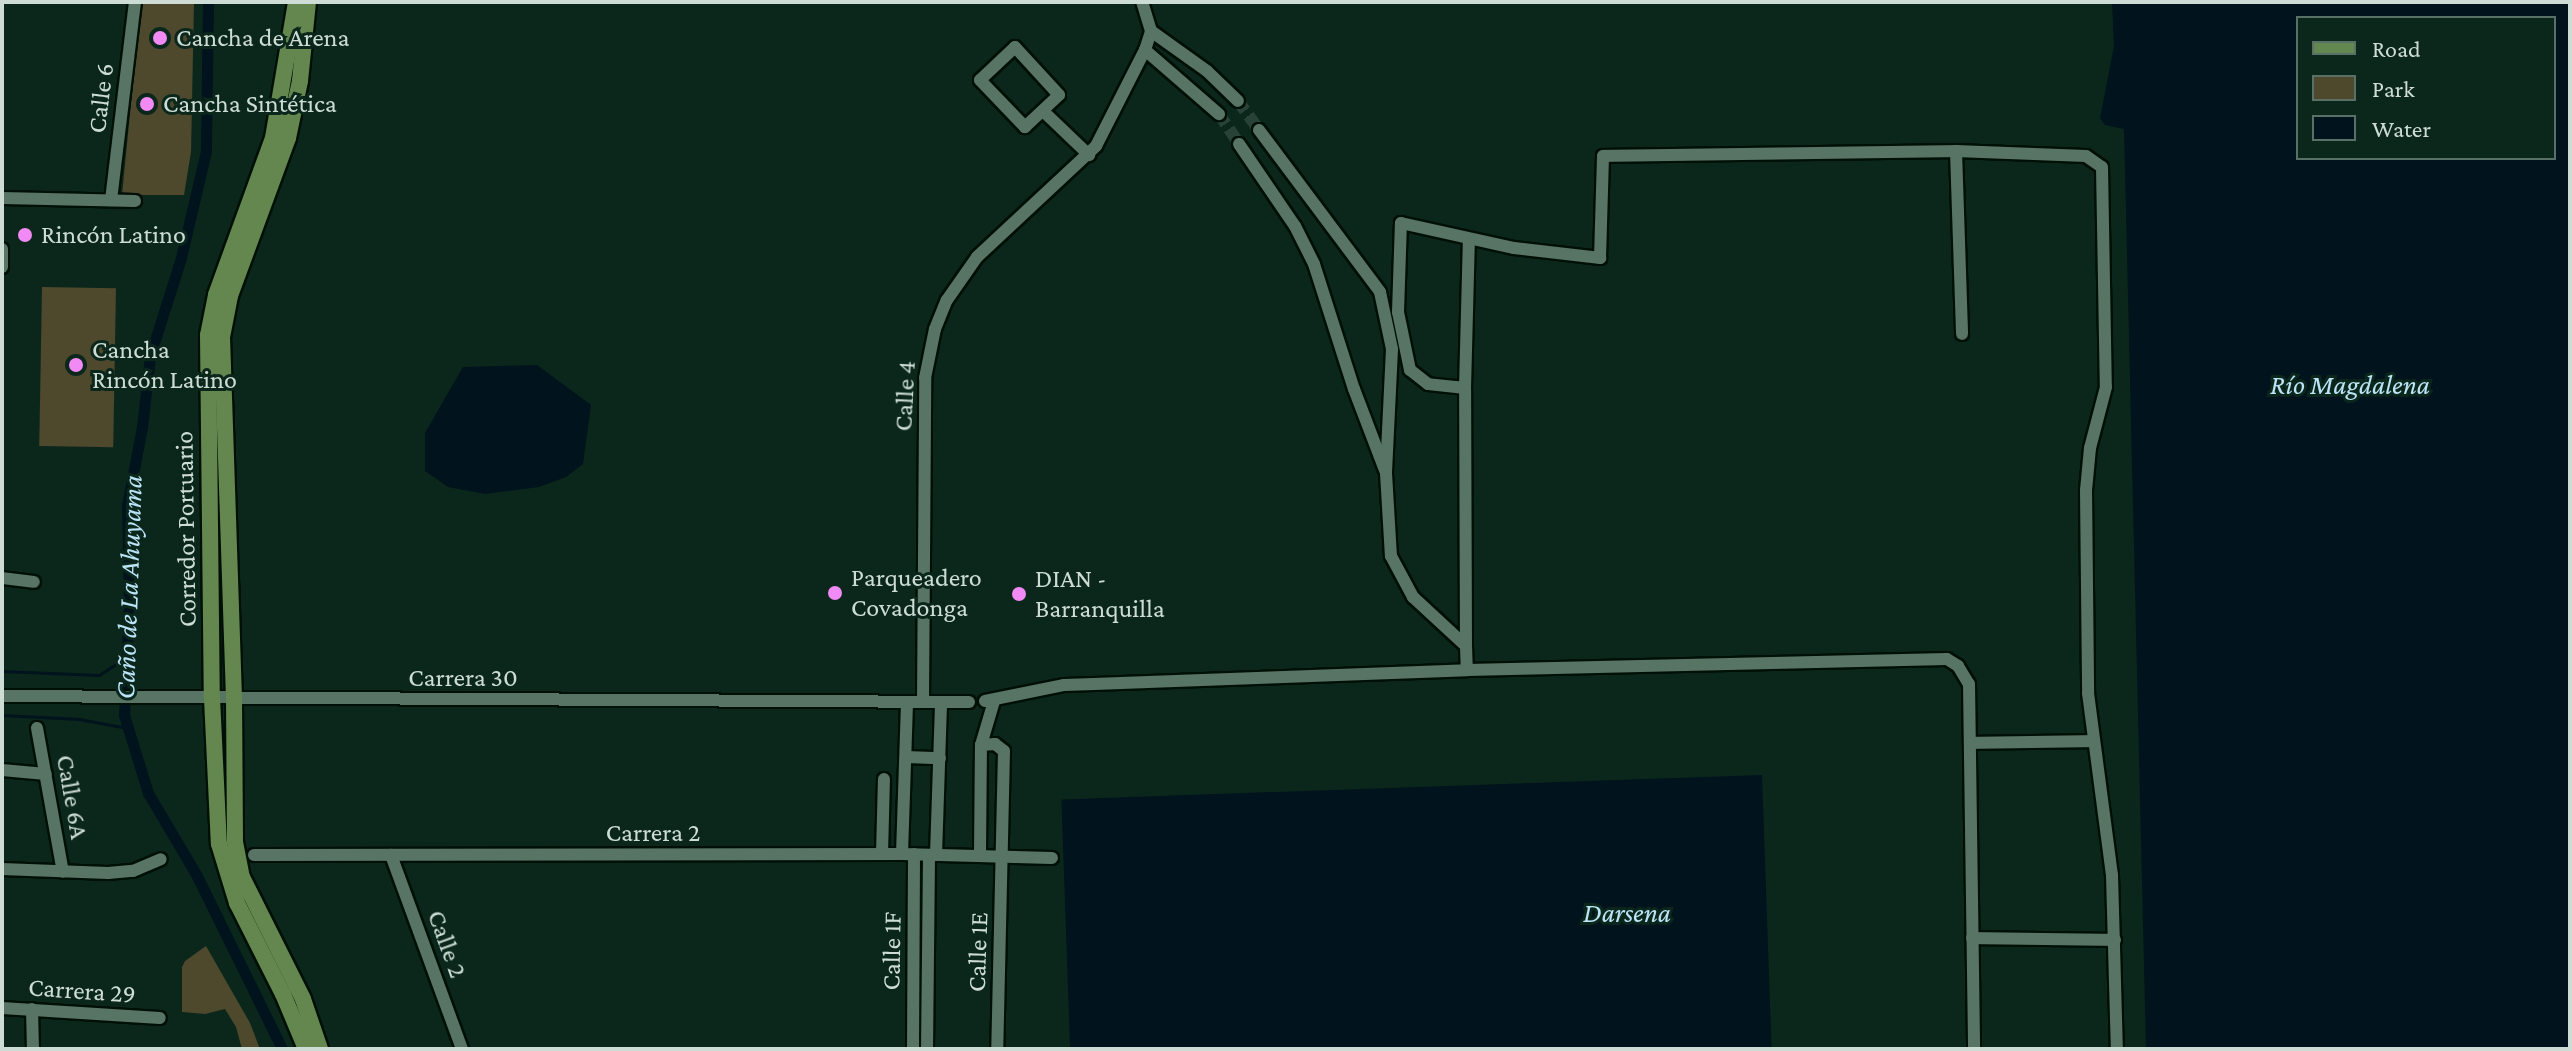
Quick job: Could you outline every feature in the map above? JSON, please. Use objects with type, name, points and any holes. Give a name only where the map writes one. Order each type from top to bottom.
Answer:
[{"type":"main road","name":"Corredor Portuario","points":[[296,2],[273,138],[216,295],[208,335],[212,698],[219,844],[237,903],[283,994],[306,1049]]},
{"type":"main road","name":"Corredor Portuario","points":[[308,2],[300,81],[288,138],[230,296],[222,337],[234,698],[235,842],[240,868],[251,897],[303,999],[320,1049]]},
{"type":"street","name":"Calle 6","points":[[111,200],[135,2]]},
{"type":"street","points":[[1142,2],[1151,31],[1207,71],[1238,101]]},
{"type":"street","name":"Calle 4","points":[[923,702],[925,378],[935,329],[954,288],[977,257],[1089,155],[1145,50],[1151,31]]},
{"type":"street","points":[[1015,47],[1059,95],[1043,111],[1025,127],[980,80],[1015,47]]},
{"type":"street","points":[[1145,50],[1219,114]]},
{"type":"street","points":[[1043,111],[1089,155]]},
{"type":"street","points":[[1259,130],[1380,292],[1392,349],[1386,473],[1391,556],[1413,597],[1466,646]]},
{"type":"street","points":[[1239,144],[1295,226],[1314,264],[1354,389],[1386,473]]},
{"type":"street","points":[[1956,151],[1962,334]]},
{"type":"street","points":[[1465,388],[1428,384],[1410,370],[1400,331],[1397,279],[1401,223],[1469,240],[1600,258],[1603,156],[1956,151],[2086,156],[2102,167],[2106,387],[2090,448],[2086,490],[2088,693],[2112,875],[2117,1049]]},
{"type":"street","points":[[2,198],[135,201]]},
{"type":"street","points":[[1467,670],[1465,388],[1469,240]]},
{"type":"street","points":[[2,250],[2,267]]},
{"type":"street","points":[[2,578],[34,582]]},
{"type":"street","points":[[980,855],[981,745],[990,701],[1064,685],[1467,670],[1947,659],[1966,674],[1969,684],[1974,1049]]},
{"type":"street","name":"Carrera 30","points":[[2,696],[969,702]]},
{"type":"street","name":"Calle 1F","points":[[907,702],[913,1049]]},
{"type":"street","name":"Calle 1F","points":[[927,1049],[941,702]]},
{"type":"street","name":"Calle 6A","points":[[37,728],[63,872]]},
{"type":"street","points":[[1970,743],[2093,741]]},
{"type":"street","name":"Calle 1E","points":[[981,745],[995,744],[1004,751],[997,1049]]},
{"type":"street","points":[[906,757],[940,758]]},
{"type":"street","points":[[2,770],[46,774]]},
{"type":"street","points":[[882,854],[884,779]]},
{"type":"street","name":"Carrera 2","points":[[254,855],[908,854],[1052,858]]},
{"type":"street","name":"Calle 2","points":[[391,855],[462,1049]]},
{"type":"street","points":[[2,869],[133,871],[161,859]]},
{"type":"street","points":[[1972,938],[2115,940]]},
{"type":"street","name":"Carrera 29","points":[[2,1008],[160,1018]]},
{"type":"street","points":[[32,1009],[33,1049]]},
{"type":"green space","points":[[141,2],[194,2],[191,152],[184,195],[122,195]]},
{"type":"green space","name":"Cancha Rincón Latino","points":[[42,287],[116,288],[113,447],[39,446]]},
{"type":"green space","points":[[206,946],[250,1023],[260,1049],[242,1049],[236,1027],[225,1009],[205,1014],[182,1012],[182,967],[185,961]]},
{"type":"water","name":"Río Magdalena","points":[[2112,2],[2570,2],[2570,1049],[2146,1049],[2124,129],[2105,125],[2100,118],[2114,46]]},
{"type":"water","points":[[537,365],[591,405],[583,464],[566,477],[539,487],[485,494],[448,487],[425,471],[425,433],[463,367]]},
{"type":"water","name":"Darsena","points":[[1762,775],[1772,1049],[1070,1049],[1061,799]]},
{"type":"waterway","name":"Caño de La Ahuyama","points":[[208,2],[206,151],[181,258],[150,356],[142,427],[127,506],[129,604],[124,715],[148,793],[197,876],[282,1049]]},
{"type":"waterway","points":[[2,671],[99,675],[125,658]]},
{"type":"waterway","points":[[2,715],[79,719],[127,728]]},
{"type":"tunnel","points":[[1238,101],[1259,130]]},
{"type":"tunnel","points":[[1219,114],[1239,144]]},
{"type":"place","name":"Cancha de Arena","points":[[160,38]]},
{"type":"place","name":"Cancha Sintética","points":[[147,104]]},
{"type":"place","name":"Rincón Latino","points":[[25,235]]},
{"type":"place","name":"Cancha Rincón Latino","points":[[76,365]]},
{"type":"place","name":"Parqueadero Covadonga","points":[[835,593]]},
{"type":"place","name":"DIAN - Barranquilla","points":[[1019,594]]}]
